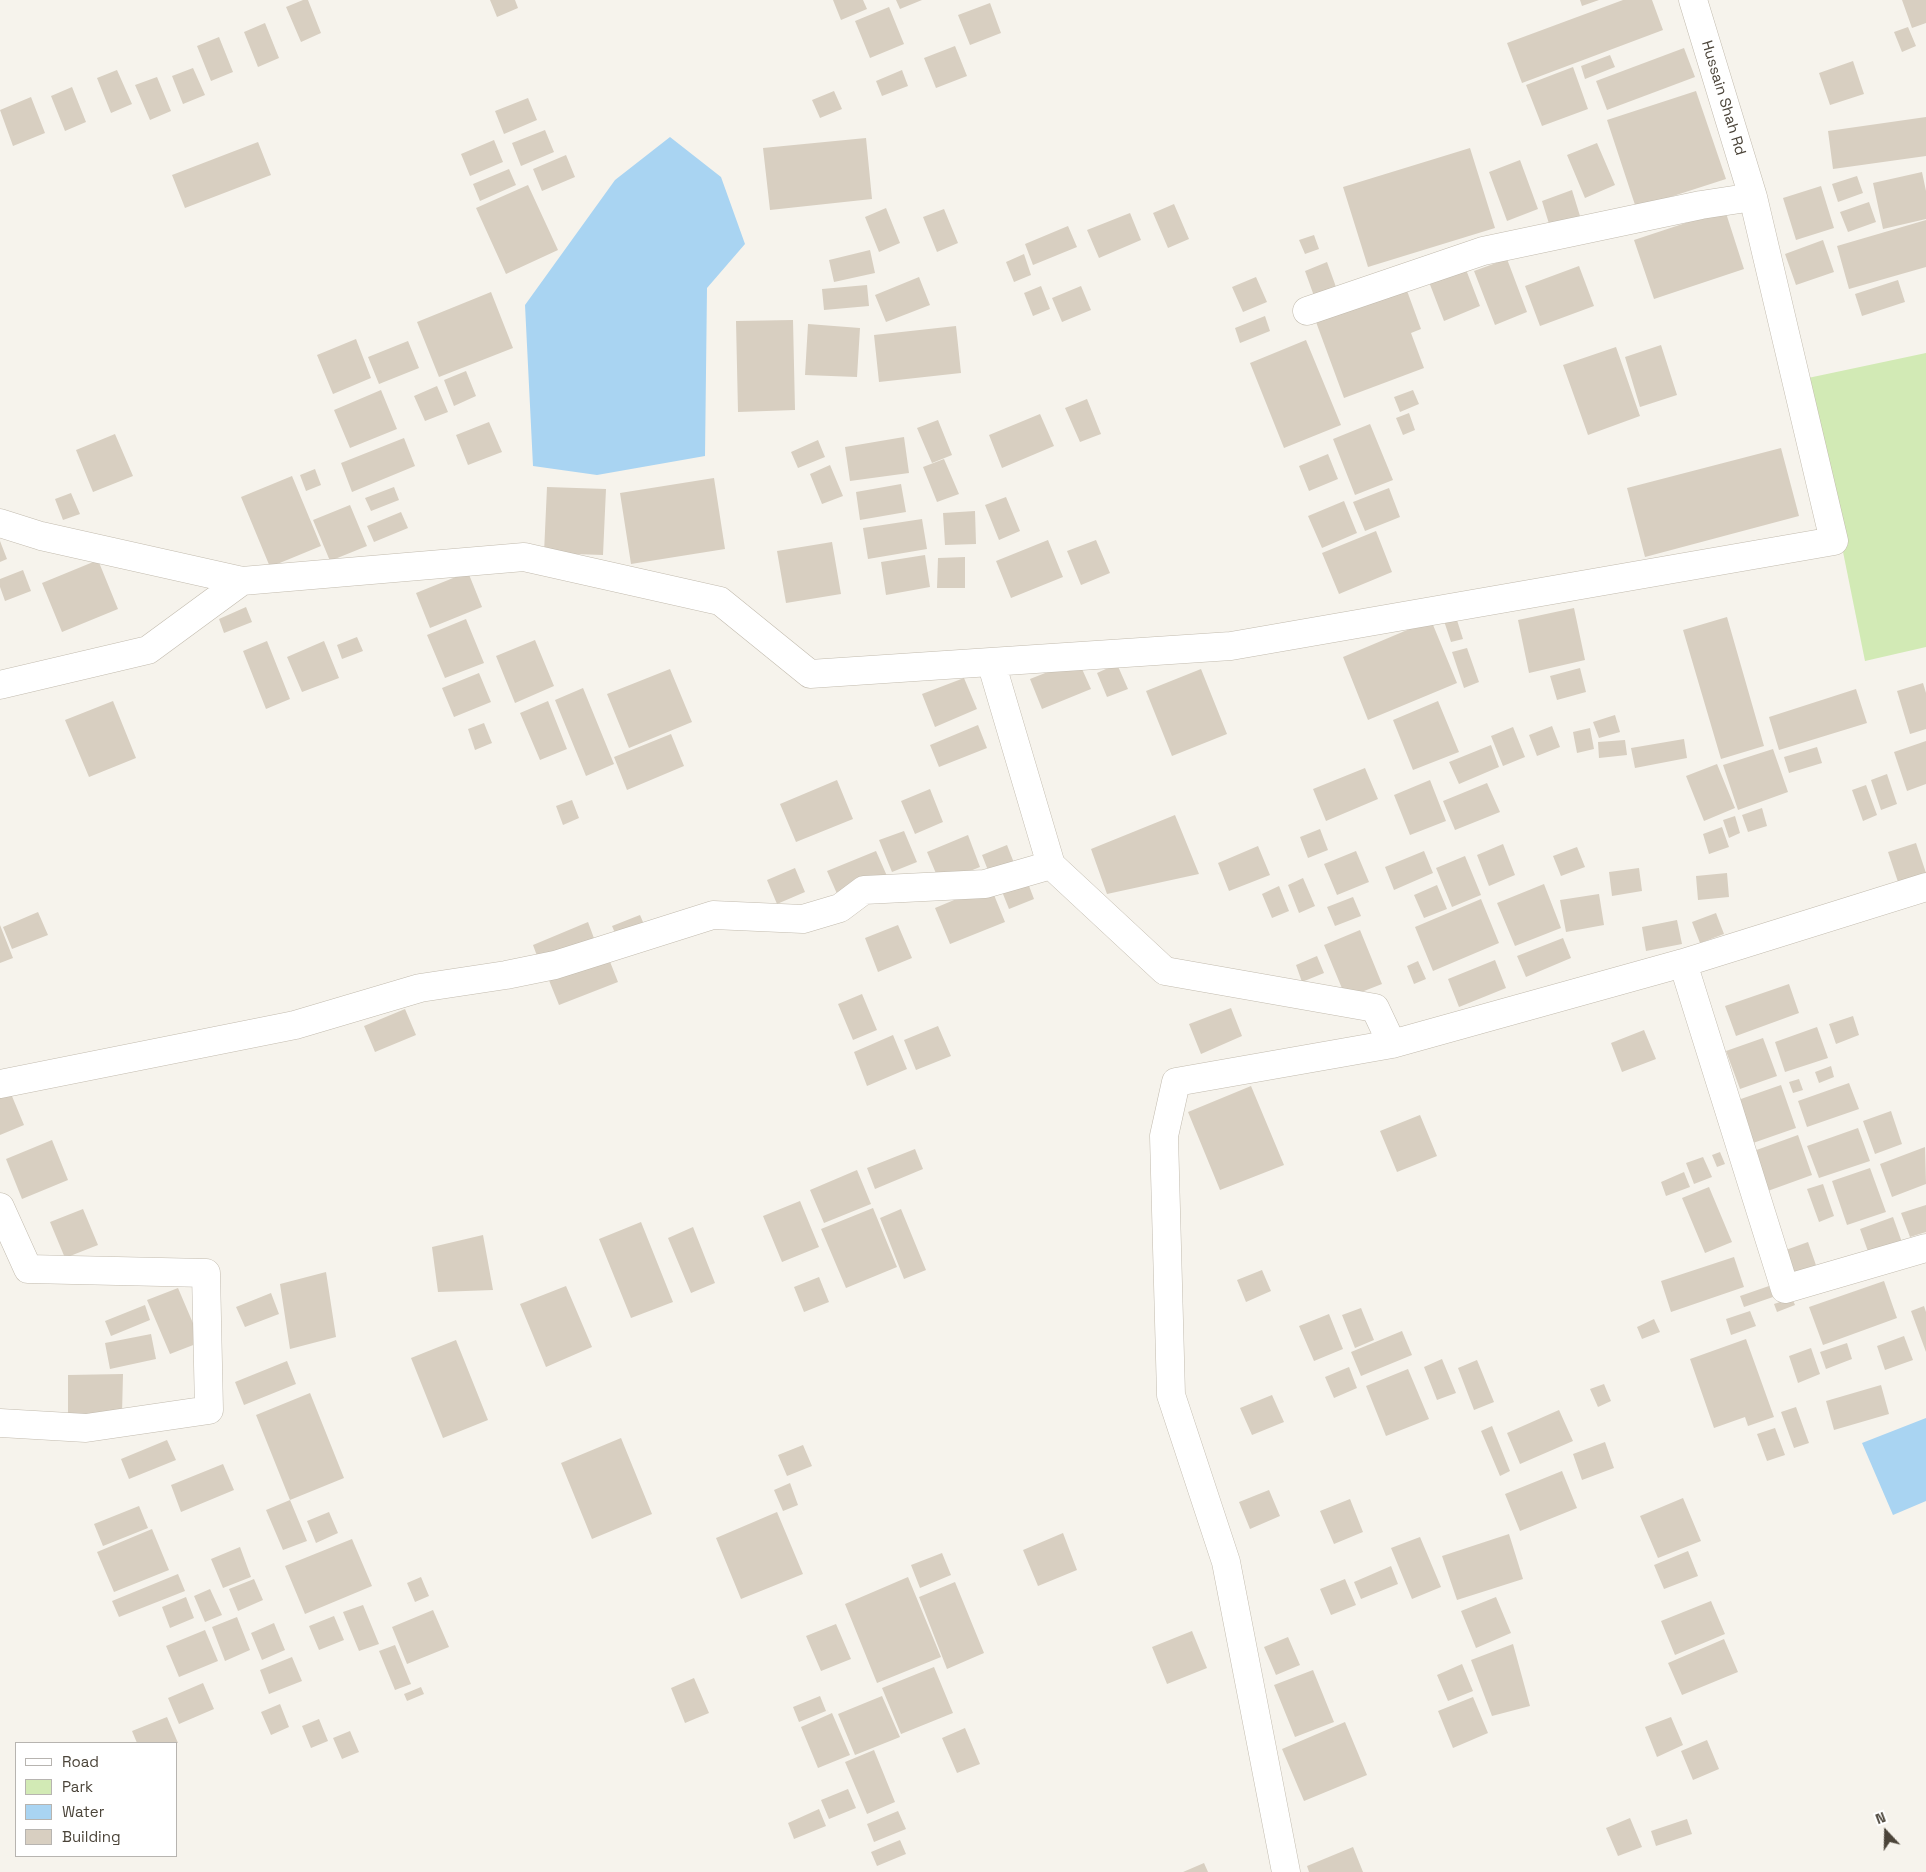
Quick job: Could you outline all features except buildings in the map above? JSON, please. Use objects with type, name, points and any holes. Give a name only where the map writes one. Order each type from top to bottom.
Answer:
[{"type":"street","name":"Hussain Shah Rd","points":[[991,662],[1231,646],[1834,541],[1753,197],[1693,0]]},
{"type":"street","points":[[1307,311],[1483,251],[1753,197]]},
{"type":"street","points":[[0,523],[41,536],[242,581],[524,556],[720,601],[810,674],[991,662],[1051,865],[1165,971],[1375,1008],[1392,1044]]},
{"type":"street","points":[[0,685],[148,650],[242,581]]},
{"type":"street","points":[[0,1084],[295,1025],[420,988],[506,975],[555,964],[713,915],[804,919],[840,908],[864,890],[985,884],[1051,865]]},
{"type":"street","points":[[1286,1872],[1226,1562],[1171,1395],[1164,1136],[1176,1082],[1392,1044],[1683,963],[1926,887]]},
{"type":"street","points":[[1683,963],[1785,1289],[1926,1248]]},
{"type":"street","points":[[0,1206],[28,1269],[206,1273],[209,1410],[86,1428],[0,1423]]},
{"type":"green space","points":[[1926,353],[1926,647],[1865,661],[1808,378]]},
{"type":"water","points":[[670,137],[721,177],[745,244],[707,288],[705,456],[597,475],[533,466],[525,305],[615,180]]},
{"type":"water","points":[[1926,1418],[1926,1501],[1893,1515],[1862,1443]]}]
